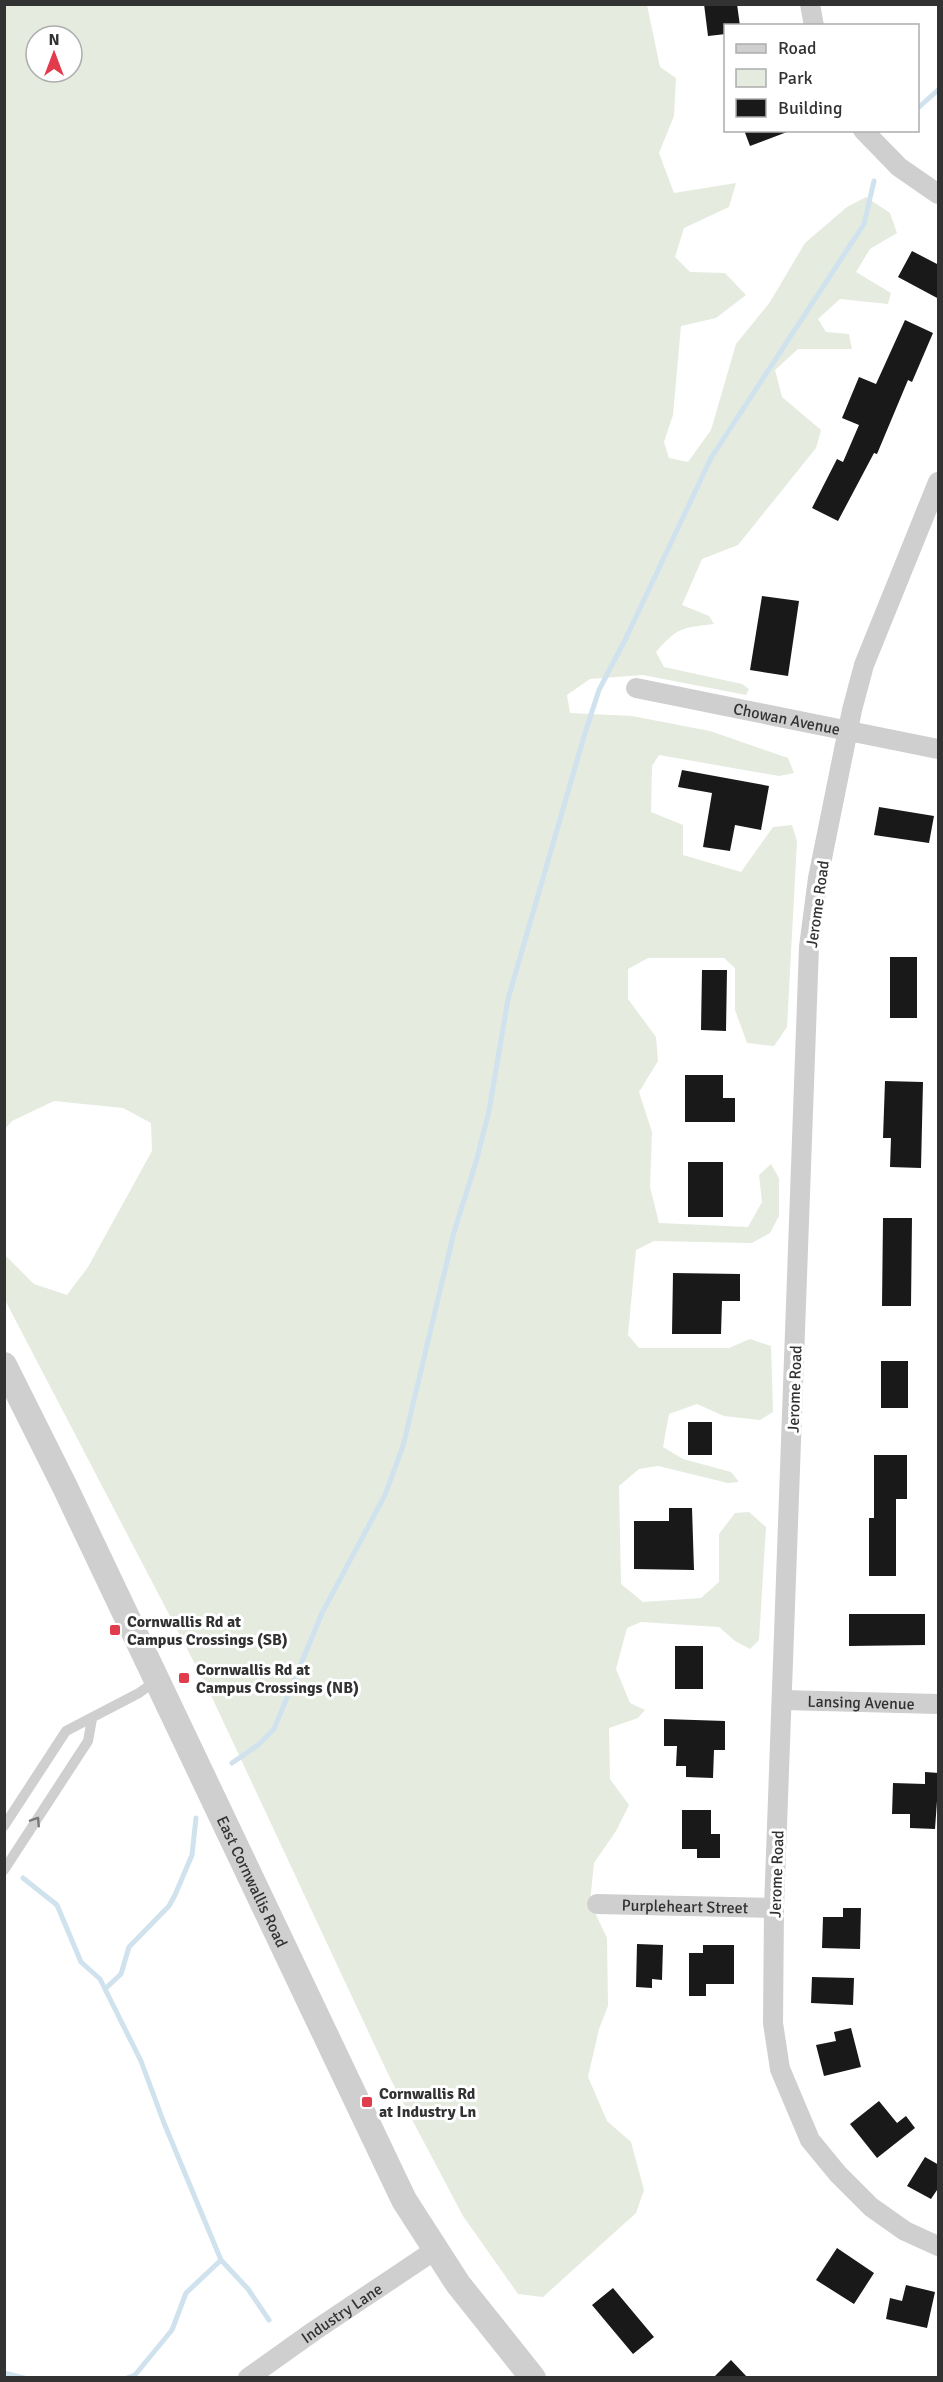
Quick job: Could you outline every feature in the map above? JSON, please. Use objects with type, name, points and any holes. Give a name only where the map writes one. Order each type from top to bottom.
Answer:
[{"type":"street","points":[[810,4],[814,24]]},
{"type":"street","points":[[865,132],[899,167],[939,194]]},
{"type":"street","name":"Jerome Road","points":[[939,482],[864,665],[818,878],[809,947],[774,1908],[773,2023],[780,2069],[810,2140],[837,2174],[871,2207],[905,2231],[939,2246]]},
{"type":"street","name":"Chowan Avenue","points":[[636,688],[939,749]]},
{"type":"street","name":"East Cornwallis Road","points":[[7,1377],[157,1680],[404,2200],[435,2250],[488,2324],[533,2378]]},
{"type":"street","name":"Lansing Avenue","points":[[783,1700],[939,1704]]},
{"type":"street","name":"Purpleheart Street","points":[[597,1904],[774,1908]]},
{"type":"street","name":"Industry Lane","points":[[248,2378],[435,2250]]},
{"type":"lane","points":[[4,1826],[66,1731],[139,1693],[157,1680]]},
{"type":"lane","points":[[4,1870],[88,1741],[92,1719]]},
{"type":"green space","points":[[5,5],[647,5],[660,67],[676,78],[674,116],[659,153],[674,193],[736,183],[729,207],[684,228],[675,257],[690,272],[725,273],[746,295],[716,318],[681,326],[673,415],[664,442],[669,458],[688,462],[711,430],[736,344],[770,302],[805,243],[847,207],[866,197],[890,213],[897,233],[870,249],[856,272],[891,293],[888,304],[840,299],[818,319],[826,332],[849,334],[852,349],[798,349],[775,370],[782,397],[821,430],[816,448],[738,545],[702,559],[682,605],[709,616],[714,624],[681,630],[656,652],[664,667],[742,684],[749,689],[746,695],[643,675],[590,679],[567,695],[570,713],[632,716],[710,731],[788,758],[794,773],[779,776],[659,755],[652,766],[651,812],[683,825],[683,855],[741,872],[773,827],[792,825],[797,841],[787,1027],[774,1046],[747,1043],[735,1010],[735,968],[724,958],[648,958],[628,969],[628,999],[656,1037],[658,1061],[639,1092],[652,1132],[650,1187],[659,1223],[748,1227],[762,1202],[759,1175],[771,1164],[779,1178],[779,1216],[770,1233],[752,1243],[654,1241],[636,1250],[628,1335],[639,1348],[729,1348],[750,1339],[771,1346],[773,1412],[760,1420],[724,1416],[697,1404],[669,1414],[663,1447],[683,1459],[731,1472],[739,1482],[728,1483],[658,1466],[639,1469],[619,1486],[621,1584],[643,1602],[701,1598],[719,1582],[719,1534],[735,1513],[749,1512],[766,1527],[759,1640],[750,1649],[735,1641],[719,1627],[641,1622],[627,1628],[616,1669],[630,1703],[645,1710],[638,1718],[609,1728],[610,1779],[629,1805],[616,1831],[594,1863],[590,1902],[607,1938],[608,2006],[599,2029],[588,2077],[607,2121],[631,2142],[644,2190],[636,2213],[543,2297],[518,2294],[463,2216],[390,2078],[209,1691],[5,1300],[5,1255],[34,1284],[67,1295],[88,1267],[152,1151],[151,1123],[123,1108],[54,1101],[12,1121],[5,1129]]},
{"type":"building","points":[[704,4],[737,4],[740,24],[724,24],[724,34],[708,36]]},
{"type":"building","points":[[745,132],[787,132],[750,146]]},
{"type":"building","points":[[912,251],[939,265],[939,299],[898,277]]},
{"type":"building","points":[[905,320],[933,333],[912,382],[908,380],[877,454],[874,453],[838,521],[812,508],[837,459],[843,462],[859,425],[842,418],[859,377],[876,384]]},
{"type":"building","points":[[762,596],[799,601],[788,676],[750,670]]},
{"type":"building","points":[[682,770],[769,786],[761,830],[735,825],[730,851],[703,847],[712,793],[678,787]]},
{"type":"building","points":[[879,807],[934,816],[929,843],[874,835]]},
{"type":"building","points":[[890,957],[917,957],[917,1018],[890,1018]]},
{"type":"building","points":[[702,970],[727,970],[726,1031],[701,1030]]},
{"type":"building","points":[[685,1075],[723,1075],[723,1098],[735,1098],[735,1122],[685,1122]]},
{"type":"building","points":[[885,1081],[923,1082],[921,1168],[890,1167],[891,1138],[883,1138]]},
{"type":"building","points":[[688,1162],[723,1162],[723,1217],[688,1217]]},
{"type":"building","points":[[883,1218],[912,1218],[911,1306],[882,1306]]},
{"type":"building","points":[[673,1273],[740,1274],[740,1301],[722,1301],[721,1334],[672,1334]]},
{"type":"building","points":[[881,1361],[908,1361],[908,1408],[881,1408]]},
{"type":"building","points":[[688,1422],[712,1422],[712,1455],[688,1455]]},
{"type":"building","points":[[874,1455],[907,1455],[907,1499],[896,1499],[896,1576],[869,1576],[869,1518],[874,1518]]},
{"type":"building","points":[[669,1508],[692,1508],[694,1570],[634,1569],[634,1521],[669,1521]]},
{"type":"building","points":[[849,1614],[925,1614],[925,1645],[849,1646]]},
{"type":"building","points":[[675,1646],[703,1646],[703,1689],[675,1689]]},
{"type":"building","points":[[664,1719],[725,1721],[725,1750],[714,1750],[713,1778],[686,1777],[686,1766],[676,1766],[677,1746],[664,1746]]},
{"type":"building","points":[[925,1772],[939,1773],[935,1829],[910,1828],[910,1814],[892,1814],[893,1783],[925,1784]]},
{"type":"building","points":[[682,1810],[711,1810],[711,1834],[720,1834],[720,1858],[697,1858],[697,1849],[682,1849]]},
{"type":"building","points":[[843,1908],[861,1908],[860,1949],[822,1948],[823,1917],[843,1917]]},
{"type":"building","points":[[637,1944],[663,1945],[662,1980],[652,1979],[652,1988],[636,1987]]},
{"type":"building","points":[[703,1945],[734,1945],[734,1984],[706,1984],[706,1996],[689,1996],[689,1953],[703,1953]]},
{"type":"building","points":[[812,1977],[854,1978],[853,2005],[811,2003]]},
{"type":"building","points":[[851,2028],[861,2067],[824,2076],[816,2045],[836,2041],[834,2032]]},
{"type":"building","points":[[879,2101],[897,2123],[906,2116],[915,2128],[877,2158],[850,2124]]},
{"type":"building","points":[[925,2157],[939,2165],[939,2187],[931,2199],[907,2186]]},
{"type":"building","points":[[837,2248],[874,2273],[854,2304],[816,2280]]},
{"type":"building","points":[[906,2285],[935,2292],[927,2328],[886,2319],[890,2298],[902,2301]]},
{"type":"building","points":[[613,2288],[654,2337],[633,2354],[592,2305]]},
{"type":"building","points":[[731,2360],[748,2378],[713,2378]]},
{"type":"waterway","points":[[919,107],[938,90]]},
{"type":"waterway","points":[[232,1763],[258,1745],[274,1729],[322,1613],[385,1495],[403,1446],[454,1232],[489,1111],[508,999],[599,690],[711,458],[864,224],[874,181]]},
{"type":"waterway","points":[[105,1989],[121,1974],[129,1947],[169,1906],[175,1895],[192,1855],[196,1818]]},
{"type":"waterway","points":[[23,1878],[57,1905],[81,1962],[100,1979],[141,2061],[221,2260],[248,2289],[269,2320]]},
{"type":"waterway","points":[[127,2378],[135,2375],[172,2330],[186,2293],[221,2260]]},
{"type":"waterway","points":[[4,2373],[24,2378]]},
{"type":"place","name":"Cornwallis Rd at Campus Crossings (SB)","points":[[115,1630]]},
{"type":"place","name":"Cornwallis Rd at Campus Crossings (NB)","points":[[184,1678]]},
{"type":"place","name":"Cornwallis Rd at Industry Ln","points":[[367,2102]]}]
